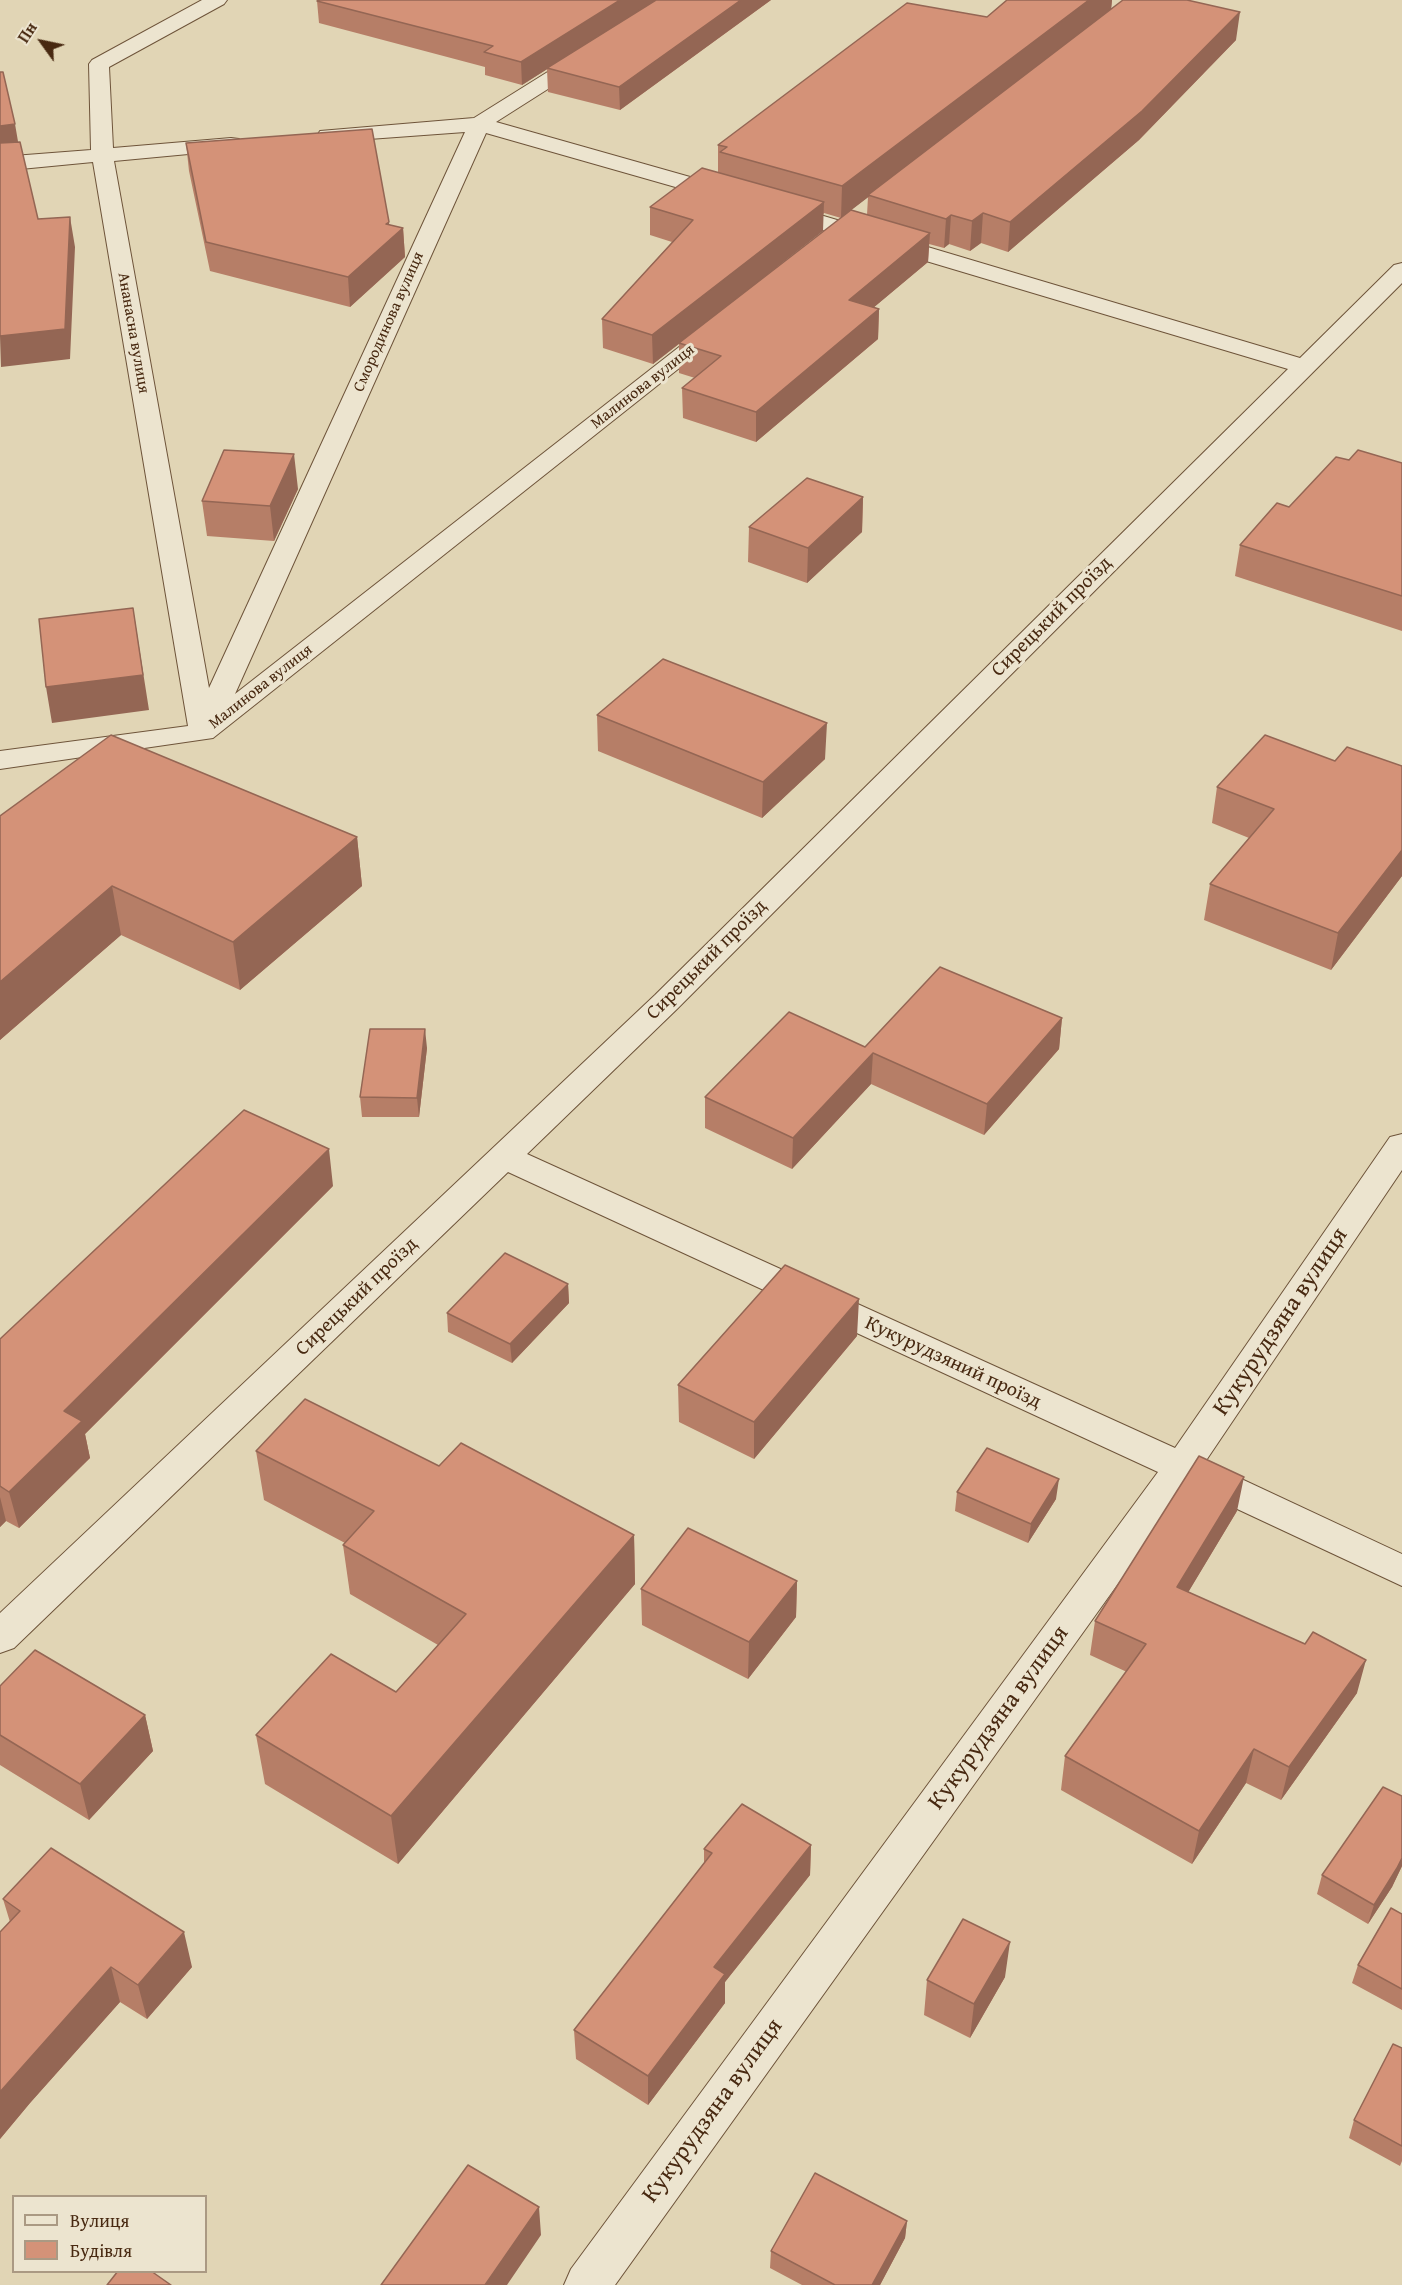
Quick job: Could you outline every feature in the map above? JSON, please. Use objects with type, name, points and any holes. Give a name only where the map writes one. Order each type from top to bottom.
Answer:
[{"type":"street","name":"Ананасна вулиця","points":[[203,732],[102,154],[99,64],[217,0]]},
{"type":"street","points":[[479,124],[607,43]]},
{"type":"street","points":[[302,138],[479,124],[759,204],[854,221],[1303,366]]},
{"type":"street","name":"Смородинова вулиця","points":[[203,732],[479,124]]},
{"type":"street","points":[[0,164],[255,142]]},
{"type":"street","points":[[826,243],[854,221]]},
{"type":"street","name":"Сирецький проїзд","points":[[0,1637],[666,1002],[1402,270]]},
{"type":"street","name":"Малинова вулиця","points":[[203,732],[732,317]]},
{"type":"street","points":[[0,760],[203,732]]},
{"type":"street","name":"Кукурудзяна вулиця","points":[[587,2285],[1182,1467],[1402,1145]]},
{"type":"street","name":"Кукурудзяний проїзд","points":[[504,1157],[1182,1467],[1402,1571]]},
{"type":"building","points":[[318,0],[620,0],[521,62],[484,52],[493,46]]},
{"type":"building","points":[[656,0],[741,0],[619,87],[547,68]]},
{"type":"building","points":[[1007,0],[1089,0],[842,186],[720,152],[727,147],[718,145],[907,3],[987,17]]},
{"type":"building","points":[[1123,0],[1187,0],[1240,12],[1142,111],[1010,222],[983,213],[972,221],[951,215],[946,219],[868,195]]},
{"type":"building","points":[[0,72],[3,72],[15,124],[0,126]]},
{"type":"building","points":[[372,129],[389,222],[386,224],[403,228],[348,277],[206,242],[186,143]]},
{"type":"building","points":[[20,142],[38,219],[70,217],[65,329],[0,336],[0,143]]},
{"type":"building","points":[[702,168],[824,202],[652,335],[602,319],[693,220],[650,207]]},
{"type":"building","points":[[851,210],[930,233],[849,300],[879,309],[756,412],[682,388],[721,356],[679,343]]},
{"type":"building","points":[[224,450],[294,454],[270,506],[202,501]]},
{"type":"building","points":[[1358,450],[1402,463],[1402,596],[1240,545],[1277,503],[1289,507],[1336,457],[1349,460]]},
{"type":"building","points":[[807,478],[863,497],[808,548],[749,527]]},
{"type":"building","points":[[133,608],[143,675],[46,687],[39,619]]},
{"type":"building","points":[[663,659],[827,723],[763,782],[597,715]]},
{"type":"building","points":[[111,735],[357,837],[233,942],[112,886],[0,982],[0,816]]},
{"type":"building","points":[[1265,735],[1335,761],[1347,747],[1402,766],[1402,850],[1338,933],[1210,884],[1274,809],[1217,787]]},
{"type":"building","points":[[940,967],[1062,1018],[987,1104],[873,1053],[793,1138],[705,1097],[789,1012],[865,1047]]},
{"type":"building","points":[[370,1029],[425,1029],[417,1098],[360,1097]]},
{"type":"building","points":[[244,1110],[329,1149],[64,1411],[82,1421],[9,1492],[0,1486],[0,1339]]},
{"type":"building","points":[[505,1253],[568,1284],[510,1344],[447,1313]]},
{"type":"building","points":[[785,1265],[859,1299],[754,1422],[678,1385]]},
{"type":"building","points":[[305,1399],[439,1466],[461,1443],[634,1535],[391,1816],[256,1735],[331,1654],[396,1692],[466,1614],[343,1545],[374,1511],[256,1451]]},
{"type":"building","points":[[987,1448],[1059,1479],[1031,1524],[957,1492]]},
{"type":"building","points":[[1199,1456],[1244,1477],[1177,1587],[1305,1644],[1313,1632],[1366,1660],[1289,1767],[1254,1749],[1199,1831],[1065,1756],[1146,1644],[1095,1621]]},
{"type":"building","points":[[688,1528],[797,1581],[749,1642],[641,1589]]},
{"type":"building","points":[[35,1650],[145,1715],[80,1784],[0,1735],[0,1686]]},
{"type":"building","points":[[1383,1787],[1402,1796],[1402,1858],[1374,1905],[1322,1875]]},
{"type":"building","points":[[742,1804],[811,1845],[714,1967],[725,1974],[648,2076],[574,2030],[712,1853],[704,1849]]},
{"type":"building","points":[[51,1848],[184,1932],[138,1985],[111,1967],[0,2092],[0,1932],[20,1911],[3,1899]]},
{"type":"building","points":[[1391,1908],[1402,1914],[1402,1989],[1358,1965]]},
{"type":"building","points":[[963,1919],[1010,1942],[974,2004],[927,1980]]},
{"type":"building","points":[[1393,2044],[1402,2048],[1402,2146],[1354,2120]]},
{"type":"building","points":[[468,2165],[539,2207],[485,2285],[381,2285]]},
{"type":"building","points":[[815,2173],[907,2221],[872,2285],[835,2285],[771,2251]]},
{"type":"building","points":[[116,2273],[154,2273],[171,2285],[107,2285]]}]
